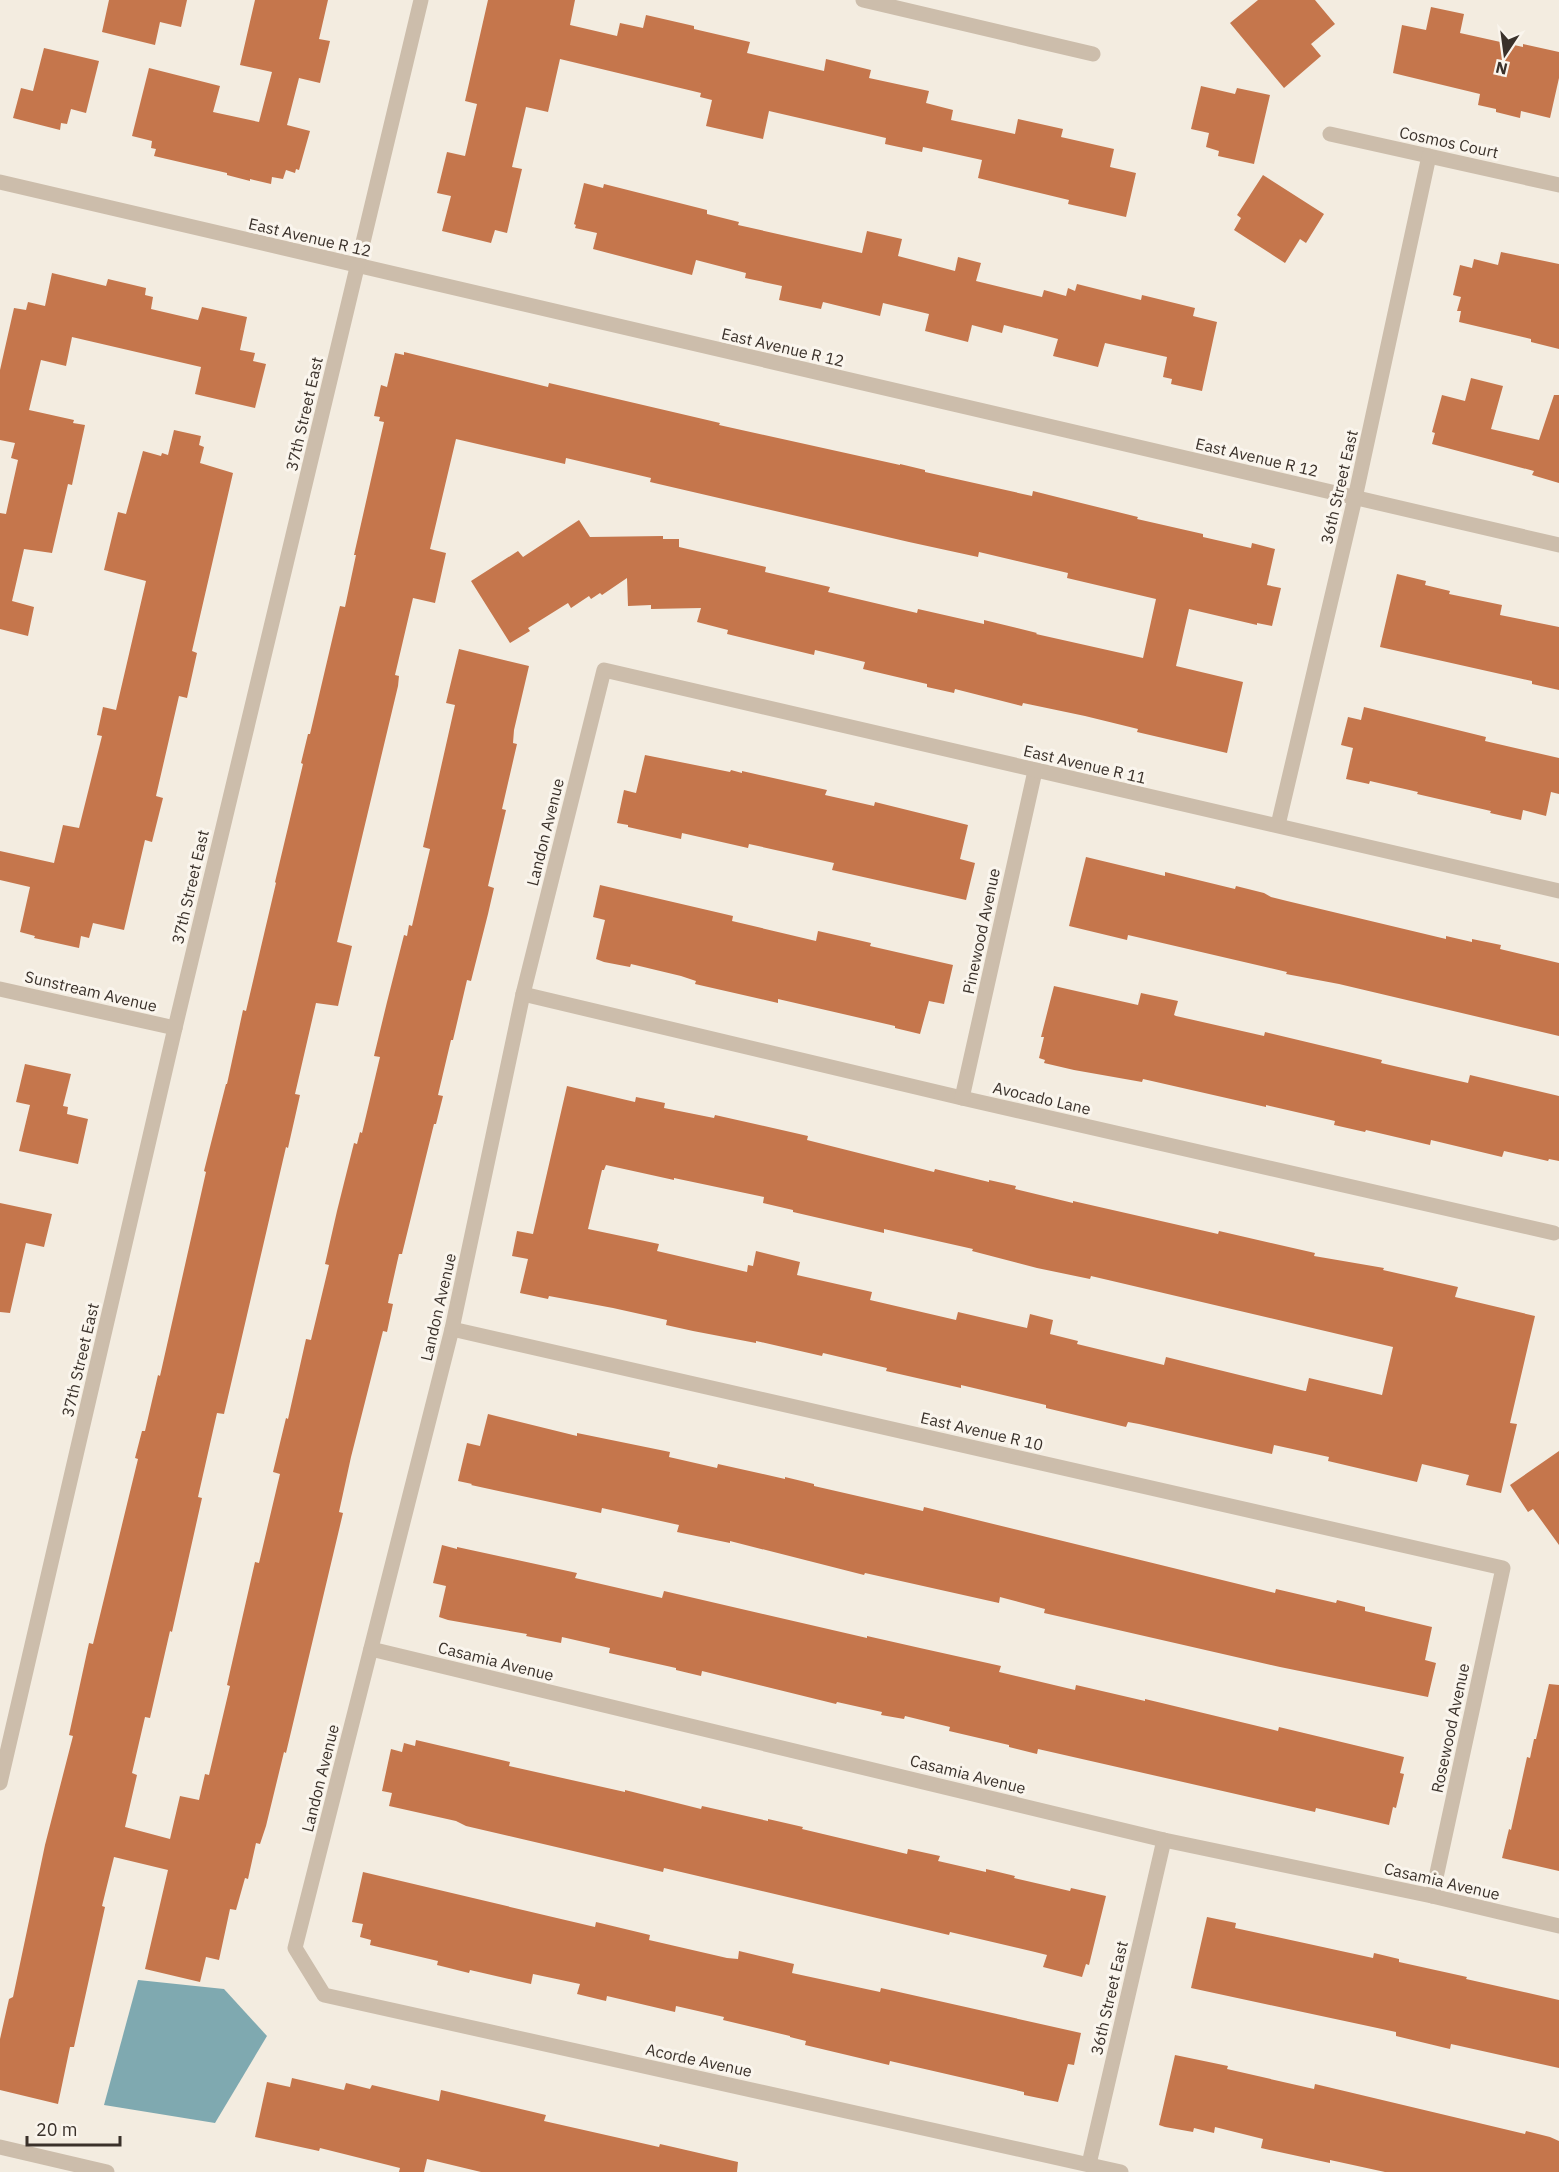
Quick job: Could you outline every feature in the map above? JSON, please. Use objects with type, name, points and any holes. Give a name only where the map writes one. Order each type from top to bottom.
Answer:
[{"type":"street","name":"37th Street East","points":[[0,1783],[175,1028],[421,0]]},
{"type":"street","points":[[863,0],[1093,54]]},
{"type":"street","name":"Cosmos Court","points":[[1330,134],[1559,185]]},
{"type":"street","name":"36th Street East","points":[[1278,825],[1355,498],[1429,156]]},
{"type":"street","name":"East Avenue R 12","points":[[0,182],[1559,545]]},
{"type":"street","name":"East Avenue R 11","points":[[604,670],[1559,891]]},
{"type":"street","name":"Landon Avenue","points":[[295,1948],[452,1329],[524,994],[604,670]]},
{"type":"street","name":"Pinewood Avenue","points":[[962,1098],[1035,771]]},
{"type":"street","name":"Sunstream Avenue","points":[[0,989],[175,1028]]},
{"type":"street","name":"Avocado Lane","points":[[524,994],[962,1098],[1554,1233]]},
{"type":"street","name":"East Avenue R 10","points":[[452,1329],[1503,1568]]},
{"type":"street","name":"Rosewood Avenue","points":[[1432,1896],[1503,1568]]},
{"type":"street","name":"Casamia Avenue","points":[[371,1649],[1164,1840],[1432,1896],[1559,1926]]},
{"type":"street","name":"36th Street East","points":[[1089,2164],[1164,1840]]},
{"type":"street","name":"Acorde Avenue","points":[[295,1948],[324,1995],[1121,2172]]},
{"type":"street","points":[[0,2147],[107,2172]]},
{"type":"water","points":[[138,1980],[224,1989],[267,2036],[215,2123],[104,2105]]},
{"type":"building","points":[[109,0],[187,0],[181,27],[160,22],[155,45],[102,32]]},
{"type":"building","points":[[255,0],[328,0],[319,39],[330,41],[320,83],[299,78],[287,125],[310,131],[299,170],[296,169],[295,173],[286,170],[283,179],[272,177],[271,184],[250,179],[250,181],[227,175],[227,173],[154,156],[156,149],[151,148],[152,141],[132,136],[149,68],[220,86],[213,112],[259,122],[272,72],[240,65]]},
{"type":"building","points":[[488,0],[575,0],[570,25],[617,36],[620,23],[643,28],[646,15],[750,42],[747,53],[824,71],[826,59],[871,70],[869,78],[929,91],[926,103],[953,110],[951,120],[1015,134],[1018,119],[1063,129],[1061,137],[1114,149],[1110,167],[1136,173],[1126,217],[1068,204],[1069,200],[978,178],[982,160],[923,147],[922,152],[885,144],[886,138],[769,111],[763,139],[706,126],[712,100],[700,97],[701,93],[560,59],[548,112],[526,107],[512,167],[522,169],[507,233],[495,230],[491,243],[442,231],[451,196],[437,193],[447,152],[465,156],[477,104],[465,101]]},
{"type":"building","points":[[1258,0],[1315,0],[1335,24],[1311,44],[1321,56],[1284,88],[1230,23]]},
{"type":"building","points":[[1431,7],[1464,14],[1460,33],[1523,47],[1523,44],[1559,52],[1559,78],[1550,118],[1521,111],[1520,118],[1496,112],[1496,109],[1478,105],[1480,94],[1393,73],[1402,25],[1426,30]]},
{"type":"building","points":[[44,48],[99,61],[86,113],[71,109],[67,124],[61,123],[60,130],[13,118],[21,88],[33,91]]},
{"type":"building","points":[[1201,86],[1235,94],[1237,88],[1270,95],[1254,164],[1218,156],[1219,151],[1206,147],[1209,133],[1191,129]]},
{"type":"building","points":[[1263,175],[1324,214],[1306,243],[1300,239],[1285,263],[1234,230],[1241,218],[1237,215]]},
{"type":"building","points":[[584,183],[603,188],[604,184],[707,210],[707,214],[739,222],[738,225],[862,253],[867,231],[902,239],[898,256],[955,271],[958,257],[981,263],[976,281],[1042,297],[1044,290],[1066,296],[1068,288],[1075,291],[1077,284],[1141,300],[1142,295],[1195,308],[1193,316],[1217,322],[1202,391],[1171,384],[1172,379],[1163,377],[1167,357],[1105,343],[1098,367],[1053,356],[1058,339],[1004,325],[1002,333],[972,325],[968,342],[925,331],[929,314],[883,303],[880,316],[823,302],[821,309],[779,300],[782,286],[745,278],[746,273],[696,260],[692,275],[593,249],[597,233],[575,228],[574,224]]},
{"type":"building","points":[[1501,252],[1559,264],[1559,349],[1531,342],[1531,339],[1459,322],[1461,311],[1457,311],[1461,297],[1453,295],[1460,265],[1472,268],[1474,259],[1498,265]]},
{"type":"building","points":[[52,273],[106,286],[108,279],[146,288],[145,295],[153,297],[151,309],[198,320],[202,307],[247,317],[240,350],[255,353],[253,361],[266,364],[255,408],[195,394],[201,367],[72,337],[66,366],[41,360],[29,410],[74,420],[73,423],[85,425],[72,485],[68,484],[52,553],[24,549],[12,601],[34,607],[28,636],[0,629],[0,513],[6,514],[18,460],[11,458],[15,443],[0,440],[0,370],[14,308],[26,310],[28,302],[45,306]]},
{"type":"building","points":[[404,352],[548,387],[549,383],[720,423],[719,425],[900,464],[925,470],[925,472],[1032,496],[1033,491],[1251,548],[1252,543],[1275,549],[1267,585],[1281,588],[1272,626],[1257,623],[1257,625],[1189,609],[1176,666],[1243,682],[1227,753],[1137,732],[1138,729],[1085,716],[1023,703],[1022,706],[955,689],[954,693],[927,687],[927,684],[863,669],[865,662],[815,650],[814,655],[727,634],[728,630],[697,622],[701,608],[651,609],[651,605],[628,606],[627,578],[602,595],[600,593],[591,599],[589,596],[571,608],[568,603],[528,628],[530,631],[510,643],[471,581],[518,551],[523,557],[579,520],[590,537],[663,536],[663,539],[679,539],[679,547],[766,567],[765,572],[830,587],[828,592],[917,613],[918,609],[984,624],[984,620],[1143,658],[1156,599],[1067,578],[1068,573],[979,552],[978,557],[650,482],[651,478],[566,458],[565,464],[456,439],[430,549],[446,553],[435,603],[413,598],[395,675],[399,676],[398,686],[337,942],[352,946],[338,1006],[316,1003],[295,1094],[300,1095],[288,1148],[286,1147],[224,1414],[217,1413],[198,1497],[202,1498],[172,1632],[170,1631],[150,1718],[145,1717],[132,1773],[137,1775],[125,1827],[170,1839],[180,1796],[199,1800],[205,1774],[209,1775],[255,1562],[259,1563],[280,1474],[273,1472],[306,1339],[311,1340],[329,1265],[325,1264],[337,1211],[354,1143],[357,1144],[360,1132],[362,1133],[380,1057],[374,1056],[387,1002],[404,935],[407,936],[409,925],[412,926],[430,849],[423,847],[455,705],[446,703],[459,649],[529,666],[514,730],[513,743],[517,744],[502,809],[506,810],[488,886],[494,888],[488,914],[471,981],[467,980],[453,1040],[451,1040],[438,1095],[443,1096],[402,1254],[399,1254],[388,1303],[393,1304],[387,1332],[383,1331],[351,1457],[339,1512],[343,1513],[286,1753],[284,1752],[260,1844],[256,1843],[248,1879],[245,1878],[236,1910],[230,1909],[219,1960],[206,1957],[200,1982],[145,1969],[168,1870],[114,1857],[74,2047],[70,2047],[58,2104],[0,2090],[0,2039],[9,1999],[13,1997],[45,1845],[73,1736],[69,1735],[89,1643],[93,1644],[138,1459],[135,1458],[142,1431],[145,1431],[158,1375],[160,1376],[206,1172],[204,1171],[227,1084],[243,1010],[246,1011],[303,764],[301,763],[340,606],[345,607],[356,555],[354,555],[384,422],[379,421],[380,417],[374,416],[381,385],[387,387],[395,353],[404,355]]},
{"type":"building","points":[[1471,378],[1503,386],[1491,429],[1539,440],[1554,395],[1559,395],[1559,483],[1532,475],[1534,471],[1432,444],[1435,433],[1432,432],[1442,395],[1465,401]]},
{"type":"building","points":[[174,430],[201,436],[199,445],[204,447],[200,463],[233,473],[192,651],[197,653],[187,698],[179,696],[156,796],[163,798],[152,842],[145,840],[124,930],[93,923],[89,938],[81,936],[79,948],[34,938],[35,936],[20,932],[30,887],[0,880],[0,851],[54,863],[63,825],[79,828],[102,736],[97,735],[103,707],[116,710],[146,581],[104,570],[118,512],[126,514],[143,451],[161,456],[162,453],[168,455]]},
{"type":"building","points":[[1397,574],[1426,581],[1425,585],[1450,591],[1449,594],[1502,605],[1500,615],[1559,627],[1559,690],[1532,684],[1532,681],[1380,647]]},
{"type":"building","points":[[1364,707],[1486,737],[1485,741],[1559,758],[1559,794],[1551,792],[1546,816],[1523,810],[1521,820],[1417,794],[1418,792],[1370,781],[1369,784],[1346,779],[1353,748],[1341,745],[1348,717],[1361,720]]},
{"type":"building","points":[[645,755],[730,772],[731,770],[742,773],[742,771],[827,790],[825,795],[874,806],[875,802],[968,825],[960,859],[975,863],[966,900],[832,870],[834,863],[749,844],[748,848],[682,833],[681,839],[617,823],[624,790],[636,793]]},
{"type":"building","points":[[1086,857],[1165,876],[1165,872],[1235,889],[1236,886],[1271,897],[1446,939],[1446,936],[1501,945],[1500,949],[1559,963],[1559,1036],[1339,984],[1286,974],[1287,972],[1128,935],[1127,940],[1069,926]]},
{"type":"building","points":[[600,885],[733,916],[732,921],[816,941],[818,931],[871,943],[870,946],[953,965],[944,1004],[929,1001],[920,1034],[778,999],[778,1003],[695,984],[696,981],[681,976],[631,964],[630,967],[604,962],[596,959],[605,920],[593,917]]},
{"type":"building","points":[[1054,986],[1138,1005],[1141,993],[1178,1001],[1174,1015],[1176,1016],[1264,1036],[1265,1032],[1382,1060],[1381,1063],[1468,1083],[1470,1075],[1559,1096],[1559,1161],[1549,1159],[1548,1161],[1504,1151],[1502,1157],[1431,1140],[1430,1145],[1334,1125],[1335,1121],[1266,1105],[1266,1107],[1143,1079],[1142,1082],[1044,1063],[1045,1060],[1039,1058],[1044,1037],[1041,1037]]},
{"type":"building","points":[[25,1064],[71,1074],[63,1106],[68,1107],[67,1114],[88,1119],[78,1164],[19,1151],[30,1105],[16,1102]]},
{"type":"building","points":[[567,1086],[635,1102],[636,1097],[665,1103],[664,1108],[714,1118],[715,1115],[808,1136],[807,1140],[934,1172],[935,1169],[989,1182],[989,1180],[1016,1186],[1015,1189],[1073,1203],[1073,1201],[1218,1234],[1219,1231],[1315,1253],[1314,1256],[1384,1268],[1383,1270],[1458,1287],[1455,1297],[1535,1316],[1510,1423],[1517,1424],[1501,1493],[1466,1485],[1469,1475],[1422,1464],[1417,1482],[1328,1461],[1329,1457],[1274,1445],[1272,1454],[1139,1424],[1128,1422],[1126,1427],[961,1385],[961,1388],[886,1371],[887,1368],[823,1353],[822,1356],[756,1341],[756,1343],[693,1331],[666,1325],[667,1320],[613,1308],[520,1293],[528,1259],[512,1256],[517,1231],[533,1234]],"holes":[[[606,1165],[674,1180],[674,1178],[764,1197],[763,1203],[793,1210],[793,1212],[884,1233],[884,1229],[973,1249],[972,1251],[1037,1268],[1090,1279],[1091,1276],[1393,1347],[1382,1395],[1309,1378],[1305,1391],[1166,1357],[1164,1365],[1077,1344],[1078,1341],[1050,1334],[1053,1320],[1030,1314],[1027,1328],[958,1312],[956,1320],[870,1300],[872,1292],[797,1275],[800,1262],[756,1251],[753,1266],[748,1265],[747,1272],[657,1251],[659,1244],[588,1229],[602,1170]]]},
{"type":"building","points":[[0,1203],[52,1214],[44,1247],[26,1243],[10,1313],[0,1312]]},
{"type":"building","points":[[488,1414],[577,1436],[577,1433],[670,1452],[669,1457],[717,1468],[718,1464],[785,1479],[785,1477],[814,1484],[814,1486],[923,1511],[924,1507],[1275,1593],[1276,1589],[1336,1603],[1337,1600],[1365,1607],[1365,1611],[1432,1627],[1425,1660],[1436,1663],[1428,1697],[1280,1667],[1044,1613],[1045,1609],[1000,1597],[999,1603],[865,1573],[864,1575],[730,1541],[730,1543],[677,1532],[679,1525],[602,1508],[601,1513],[458,1481],[467,1443],[480,1446]]},
{"type":"building","points":[[1559,1451],[1559,1545],[1533,1509],[1528,1512],[1510,1485]]},
{"type":"building","points":[[442,1545],[577,1573],[575,1578],[662,1598],[664,1591],[1001,1666],[999,1672],[1075,1690],[1076,1685],[1145,1701],[1145,1699],[1278,1731],[1279,1727],[1404,1757],[1400,1773],[1404,1774],[1396,1808],[1393,1807],[1389,1825],[1316,1808],[1315,1812],[1038,1749],[1037,1754],[949,1731],[950,1727],[905,1716],[904,1719],[881,1715],[882,1712],[837,1702],[836,1704],[702,1671],[701,1676],[609,1653],[610,1648],[562,1637],[561,1643],[526,1636],[527,1634],[448,1620],[439,1617],[446,1586],[433,1583]]},
{"type":"building","points":[[1549,1684],[1559,1685],[1559,1871],[1502,1858],[1509,1829],[1511,1830],[1527,1757],[1530,1758],[1534,1739],[1536,1739]]},
{"type":"building","points":[[416,1740],[510,1762],[509,1766],[625,1792],[625,1790],[701,1809],[702,1806],[768,1821],[768,1819],[907,1854],[908,1849],[940,1856],[938,1861],[986,1872],[986,1869],[1070,1891],[1071,1888],[1106,1896],[1089,1965],[1086,1964],[1082,1977],[1043,1967],[1047,1955],[1035,1952],[950,1932],[949,1935],[664,1868],[663,1872],[389,1806],[392,1793],[382,1791],[391,1749],[402,1752],[404,1743],[415,1746]]},
{"type":"building","points":[[363,1872],[595,1927],[596,1922],[650,1935],[649,1940],[727,1958],[738,1959],[739,1951],[794,1964],[792,1973],[880,1992],[881,1988],[1081,2033],[1074,2065],[1068,2064],[1058,2102],[890,2061],[889,2065],[805,2045],[806,2041],[790,2036],[676,2006],[675,2012],[607,1996],[606,2001],[577,1994],[580,1984],[533,1974],[531,1984],[437,1965],[438,1961],[370,1945],[371,1940],[360,1937],[363,1924],[352,1922]]},
{"type":"building","points":[[1207,1917],[1236,1923],[1235,1928],[1373,1958],[1374,1953],[1399,1959],[1399,1962],[1559,2000],[1559,2068],[1451,2044],[1450,2049],[1396,2036],[1396,2032],[1191,1988]]},
{"type":"building","points":[[1175,2055],[1228,2066],[1227,2069],[1314,2089],[1315,2084],[1525,2134],[1526,2131],[1550,2137],[1559,2141],[1559,2172],[1385,2172],[1261,2148],[1263,2139],[1215,2127],[1214,2133],[1194,2128],[1193,2132],[1165,2127],[1159,2125]]},
{"type":"building","points":[[292,2078],[344,2090],[346,2083],[370,2089],[372,2085],[439,2101],[441,2090],[546,2115],[544,2121],[738,2162],[737,2172],[481,2172],[427,2159],[424,2172],[399,2172],[400,2168],[320,2148],[319,2151],[255,2137],[267,2082],[290,2087]]}]
